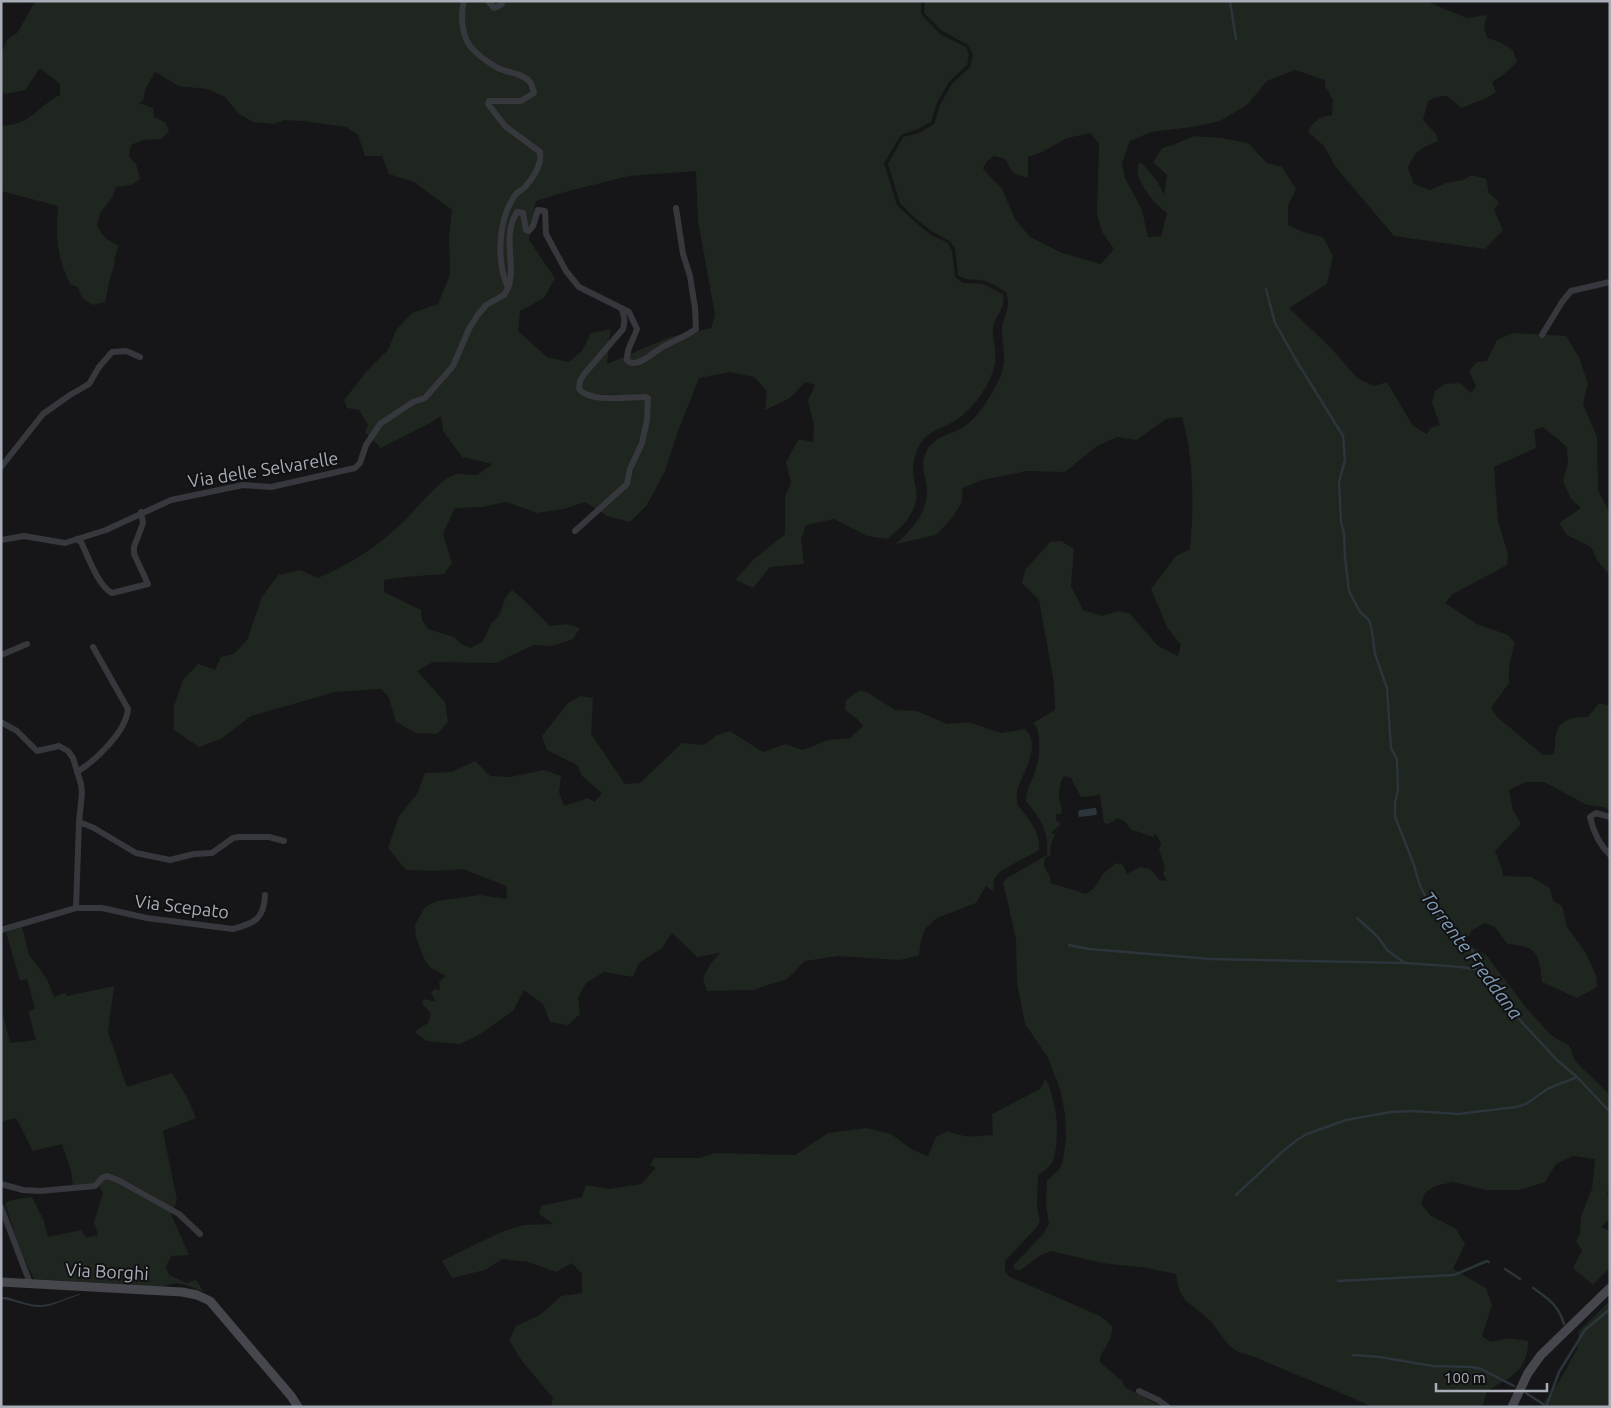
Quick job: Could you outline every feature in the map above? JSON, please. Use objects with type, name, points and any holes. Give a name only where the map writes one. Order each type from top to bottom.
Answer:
[{"type":"main road","name":"Via Borghi","points":[[1,1282],[182,1292],[197,1295],[210,1301],[291,1396],[298,1407]]},
{"type":"main road","points":[[1512,1407],[1528,1373],[1541,1355],[1610,1288]]},
{"type":"street","points":[[464,1],[461,9],[464,29],[470,46],[482,57],[500,68],[530,82],[534,93],[521,101],[490,101],[488,104],[505,126],[540,152],[541,162],[524,188],[518,192],[505,216],[500,245],[508,288]]},
{"type":"street","points":[[488,1],[494,8],[501,5],[503,1]]},
{"type":"street","points":[[508,288],[511,282],[509,242],[514,216],[517,212],[523,213],[525,227],[529,231],[533,226],[538,210],[543,210],[545,211],[546,234],[549,242],[566,271],[579,288],[629,312],[637,329],[626,355],[626,360],[634,364],[643,360],[664,346],[680,340],[696,330],[690,276],[683,254],[676,208]]},
{"type":"street","points":[[1542,335],[1571,290],[1610,282]]},
{"type":"street","name":"Via delle Selvarelle","points":[[1,540],[24,536],[65,543],[106,530],[141,512],[171,500],[243,485],[271,487],[355,468],[360,463],[366,445],[380,424],[413,402],[425,398],[453,366],[469,329],[477,316],[486,305],[504,295],[508,288]]},
{"type":"street","points":[[575,531],[627,484],[630,469],[642,443],[647,420],[649,400],[644,396],[602,398],[583,394],[579,389],[580,381],[585,373],[623,329],[625,322],[621,308]]},
{"type":"street","points":[[1,467],[43,414],[70,394],[89,384],[112,352],[126,351],[140,357]]},
{"type":"street","points":[[78,539],[97,575],[108,591],[112,593],[148,584],[134,554],[134,547],[142,523],[141,512]]},
{"type":"street","points":[[1,656],[27,644]]},
{"type":"street","points":[[77,772],[111,742],[123,727],[127,718],[128,708],[93,647]]},
{"type":"street","points":[[1,722],[17,731],[37,751],[59,746],[68,751],[73,758],[82,794],[79,822],[76,908],[1,930]]},
{"type":"street","points":[[1610,818],[1596,813],[1590,817],[1604,849],[1610,855]]},
{"type":"street","points":[[79,822],[94,828],[136,853],[170,860],[212,852],[232,838],[270,837],[284,841]]},
{"type":"street","name":"Via Scepato","points":[[76,908],[102,908],[148,918],[233,929],[245,926],[261,916],[265,909],[265,895]]},
{"type":"street","points":[[1,1184],[23,1190],[40,1191],[95,1186],[102,1178],[107,1176],[118,1180],[179,1214],[200,1234]]},
{"type":"street","points":[[1,1207],[30,1283]]},
{"type":"street","points":[[1139,1391],[1168,1407]]},
{"type":"shaded area","points":[[37,1],[921,1],[921,14],[940,34],[966,47],[969,55],[967,65],[949,82],[937,103],[931,122],[901,135],[884,163],[897,205],[931,235],[948,243],[952,251],[955,277],[963,283],[983,284],[1003,294],[1003,306],[993,327],[996,355],[993,371],[985,389],[966,412],[951,423],[930,434],[920,444],[913,466],[917,494],[915,504],[911,514],[902,526],[888,539],[867,536],[834,519],[806,525],[801,539],[804,564],[770,567],[753,588],[735,580],[753,560],[785,534],[785,497],[791,483],[786,462],[799,439],[813,442],[814,426],[808,400],[815,385],[805,382],[790,398],[765,410],[767,391],[754,377],[730,372],[699,378],[665,471],[647,505],[630,522],[607,516],[600,511],[629,485],[649,420],[650,396],[592,394],[581,388],[589,372],[609,348],[607,364],[670,337],[711,328],[715,315],[698,221],[696,171],[629,176],[536,201],[529,240],[555,278],[544,298],[520,311],[518,331],[547,357],[569,362],[582,351],[591,333],[611,329],[609,341],[576,389],[582,395],[591,399],[646,400],[645,420],[640,442],[625,483],[596,509],[585,502],[564,509],[537,513],[506,502],[482,507],[455,508],[443,534],[452,563],[444,574],[384,580],[384,592],[421,610],[422,620],[428,629],[454,637],[463,645],[471,648],[483,641],[491,624],[500,614],[505,598],[512,590],[550,626],[567,624],[580,628],[573,639],[552,646],[534,645],[496,663],[433,662],[417,671],[445,702],[448,722],[437,734],[416,733],[396,722],[389,698],[381,689],[335,692],[251,716],[221,739],[199,747],[174,730],[174,706],[183,680],[198,664],[215,670],[221,657],[234,654],[247,640],[262,597],[278,575],[300,570],[318,578],[342,567],[386,537],[448,478],[456,474],[477,475],[492,464],[462,457],[443,431],[441,416],[381,448],[365,432],[368,425],[359,410],[347,408],[344,400],[367,371],[388,350],[396,330],[412,313],[438,304],[450,275],[449,239],[452,210],[414,182],[389,174],[382,156],[365,156],[358,135],[346,127],[303,121],[284,120],[274,124],[253,122],[238,113],[225,97],[207,89],[179,86],[155,72],[146,88],[143,101],[139,103],[153,108],[154,117],[166,123],[169,132],[161,139],[143,140],[131,145],[129,156],[136,164],[140,179],[131,185],[116,187],[112,198],[100,213],[97,226],[105,238],[119,246],[105,302],[93,305],[82,298],[78,287],[70,284],[62,264],[57,237],[58,206],[1,191],[1,126],[21,122],[60,95],[60,84],[40,68],[25,90],[6,94],[1,91],[1,55],[7,40],[18,32]]},
{"type":"shaded area","points":[[925,1],[1431,1],[1430,3],[1467,18],[1487,15],[1484,27],[1487,38],[1500,42],[1513,50],[1517,62],[1492,82],[1496,92],[1487,98],[1461,108],[1446,96],[1428,101],[1423,120],[1436,134],[1438,141],[1420,150],[1413,157],[1408,168],[1414,184],[1430,190],[1446,183],[1463,180],[1472,175],[1486,179],[1489,193],[1499,202],[1494,210],[1503,230],[1485,249],[1394,236],[1335,166],[1324,146],[1308,132],[1317,120],[1332,115],[1333,100],[1325,86],[1325,80],[1295,70],[1267,81],[1247,105],[1220,121],[1192,127],[1151,132],[1130,141],[1122,163],[1125,178],[1142,210],[1148,237],[1161,236],[1167,213],[1154,202],[1143,186],[1138,176],[1138,164],[1141,163],[1152,174],[1164,195],[1167,175],[1153,162],[1162,148],[1194,136],[1221,138],[1248,143],[1267,163],[1282,167],[1296,189],[1288,206],[1288,225],[1303,232],[1323,237],[1333,256],[1327,284],[1289,308],[1331,348],[1357,378],[1374,386],[1387,382],[1413,426],[1427,434],[1430,428],[1440,425],[1432,403],[1435,391],[1445,384],[1460,383],[1471,393],[1476,386],[1469,371],[1477,362],[1487,361],[1497,340],[1513,333],[1566,336],[1579,357],[1588,384],[1583,404],[1597,437],[1598,490],[1610,513],[1610,578],[1597,560],[1591,547],[1567,535],[1559,523],[1581,508],[1571,499],[1563,481],[1568,464],[1567,447],[1543,427],[1534,430],[1536,448],[1494,467],[1498,521],[1508,554],[1507,565],[1453,594],[1445,603],[1477,624],[1508,635],[1515,643],[1510,662],[1509,683],[1491,708],[1497,717],[1543,755],[1553,754],[1557,730],[1564,722],[1573,718],[1588,717],[1599,703],[1610,706],[1610,811],[1604,807],[1587,805],[1544,782],[1526,782],[1509,790],[1513,810],[1521,824],[1495,851],[1503,876],[1531,877],[1550,888],[1553,901],[1562,906],[1567,927],[1586,953],[1596,976],[1597,987],[1577,998],[1542,982],[1540,965],[1535,953],[1525,947],[1507,944],[1495,927],[1485,923],[1472,930],[1465,943],[1486,955],[1528,1010],[1552,1036],[1569,1045],[1575,1061],[1610,1095],[1610,1186],[1607,1193],[1610,1198],[1610,1218],[1601,1227],[1610,1231],[1610,1267],[1593,1285],[1573,1268],[1582,1250],[1576,1242],[1580,1233],[1581,1216],[1592,1189],[1595,1159],[1573,1156],[1556,1164],[1545,1182],[1519,1190],[1485,1190],[1453,1182],[1435,1186],[1425,1193],[1421,1204],[1430,1215],[1456,1229],[1465,1244],[1453,1269],[1486,1288],[1492,1305],[1482,1336],[1491,1342],[1509,1338],[1528,1341],[1525,1360],[1521,1367],[1510,1377],[1487,1391],[1482,1407],[1368,1407],[1366,1404],[1339,1392],[1237,1351],[1228,1344],[1209,1320],[1185,1299],[1179,1289],[1176,1274],[1147,1268],[1102,1263],[1051,1251],[1041,1255],[1019,1271],[1014,1268],[1014,1265],[1043,1234],[1049,1224],[1046,1205],[1047,1180],[1059,1170],[1063,1161],[1066,1137],[1065,1114],[1060,1089],[1047,1056],[1025,1024],[1017,982],[1016,939],[1003,882],[1047,855],[1047,839],[1043,826],[1026,801],[1027,791],[1039,757],[1037,728],[1033,723],[1055,710],[1054,683],[1039,600],[1022,583],[1025,570],[1050,542],[1061,541],[1074,549],[1071,586],[1083,610],[1102,616],[1118,611],[1130,614],[1158,646],[1178,656],[1181,645],[1167,627],[1151,589],[1176,556],[1190,549],[1192,516],[1191,465],[1182,417],[1166,419],[1137,440],[1117,437],[1097,446],[1065,472],[1027,471],[982,480],[963,488],[961,504],[951,519],[936,535],[896,544],[912,528],[926,502],[927,488],[923,462],[930,445],[971,421],[995,388],[1004,363],[1002,329],[1008,303],[1006,292],[996,286],[985,281],[968,279],[958,275],[955,249],[950,241],[933,232],[900,203],[888,164],[903,137],[919,133],[934,124],[940,105],[952,84],[970,67],[973,55],[968,45],[942,31],[924,13]],"holes":[[[1091,133],[1099,144],[1097,213],[1102,232],[1114,249],[1101,264],[1062,253],[1030,237],[1015,219],[1002,189],[983,169],[986,162],[994,156],[1005,159],[1013,173],[1028,178],[1028,157],[1042,152],[1067,138]],[[1064,776],[1071,778],[1081,797],[1100,795],[1104,823],[1108,824],[1118,818],[1126,822],[1133,830],[1154,837],[1155,833],[1161,844],[1159,850],[1165,867],[1163,874],[1167,881],[1160,880],[1150,869],[1140,867],[1127,874],[1123,865],[1116,863],[1103,874],[1094,888],[1086,894],[1050,883],[1050,877],[1044,866],[1045,858],[1051,855],[1050,848],[1055,834],[1051,833],[1061,824],[1056,820],[1056,814],[1061,814],[1062,808],[1059,792]]]},
{"type":"shaded area","points":[[860,690],[895,710],[917,711],[947,724],[968,722],[1001,733],[1024,728],[1032,742],[1030,758],[1017,790],[1017,804],[1029,819],[1038,836],[1039,850],[1001,871],[994,879],[993,891],[986,886],[976,903],[937,918],[925,929],[919,955],[900,960],[838,956],[805,961],[787,979],[753,990],[707,991],[703,978],[711,963],[720,953],[697,957],[672,933],[662,948],[639,963],[633,977],[604,972],[586,983],[578,998],[580,1014],[568,1025],[550,1022],[543,1004],[524,990],[513,1011],[477,1036],[460,1044],[427,1041],[414,1032],[428,1023],[431,1014],[422,1003],[424,999],[436,1002],[431,993],[435,989],[440,990],[439,982],[446,976],[431,968],[425,961],[416,937],[415,925],[425,907],[437,901],[480,895],[507,899],[506,886],[463,869],[437,871],[406,870],[388,848],[399,816],[417,794],[425,773],[452,772],[475,761],[490,776],[510,777],[544,770],[561,776],[559,792],[564,806],[588,798],[595,802],[602,793],[582,776],[577,765],[547,750],[542,736],[568,703],[580,696],[593,698],[591,734],[625,784],[640,783],[682,743],[704,745],[717,735],[730,731],[763,752],[785,744],[803,750],[828,740],[850,738],[863,726],[845,710],[846,700]]},
{"type":"shaded area","points":[[1096,808],[1096,815],[1079,817],[1078,812],[1080,810]]},
{"type":"shaded area","points":[[22,927],[29,955],[47,979],[54,997],[65,993],[67,996],[114,986],[108,1032],[127,1087],[172,1073],[187,1097],[196,1118],[163,1131],[177,1200],[171,1214],[189,1255],[171,1256],[166,1267],[169,1275],[187,1283],[196,1280],[204,1292],[178,1283],[163,1287],[34,1279],[20,1250],[5,1203],[16,1199],[32,1197],[44,1221],[48,1237],[81,1230],[86,1238],[98,1235],[94,1222],[103,1193],[96,1181],[93,1184],[73,1186],[71,1171],[62,1144],[33,1151],[16,1118],[1,1122],[1,1007],[10,1043],[36,1040],[28,1011],[35,1009],[27,979],[20,981],[6,932]]},
{"type":"shaded area","points":[[1046,1078],[1052,1095],[1057,1121],[1054,1157],[1051,1165],[1038,1176],[1037,1206],[1040,1222],[1005,1261],[1005,1272],[1010,1277],[1100,1316],[1113,1327],[1110,1339],[1100,1357],[1100,1362],[1122,1381],[1125,1387],[1162,1407],[551,1407],[553,1398],[522,1361],[509,1340],[516,1326],[540,1315],[561,1296],[582,1293],[582,1274],[572,1263],[556,1272],[528,1262],[502,1259],[485,1270],[452,1278],[442,1261],[499,1233],[523,1225],[553,1224],[539,1214],[541,1206],[582,1197],[586,1185],[609,1189],[641,1184],[656,1168],[650,1165],[654,1158],[700,1158],[715,1153],[795,1155],[828,1133],[867,1128],[891,1134],[913,1150],[928,1156],[936,1137],[948,1131],[966,1136],[993,1135],[992,1114],[1040,1089]]},
{"type":"shaded area","points":[[80,1294],[56,1304],[41,1307],[1,1299],[1,1297],[7,1297],[29,1304],[42,1305]]},
{"type":"shaded area","points":[[1610,1301],[1610,1407],[1546,1407],[1544,1402],[1560,1380],[1577,1349],[1579,1331]]},
{"type":"waterway","points":[[1230,1],[1236,39]]},
{"type":"waterway","name":"Torrente Freddana","points":[[1266,289],[1275,323],[1343,436],[1345,460],[1339,482],[1341,522],[1344,533],[1349,591],[1360,612],[1369,620],[1375,654],[1387,688],[1391,748],[1397,759],[1398,790],[1395,803],[1395,817],[1413,862],[1420,886],[1432,909],[1471,948],[1481,970],[1516,1016],[1610,1112]]},
{"type":"waterway","points":[[1357,918],[1377,936],[1388,951],[1405,963]]},
{"type":"waterway","points":[[1069,945],[1089,949],[1211,959],[1406,963],[1481,970]]},
{"type":"waterway","points":[[1236,1195],[1297,1140],[1307,1134],[1346,1120],[1391,1112],[1413,1111],[1458,1114],[1516,1107],[1526,1104],[1549,1088],[1577,1077]]},
{"type":"waterway","points":[[1338,1281],[1454,1275],[1487,1261],[1489,1262]]},
{"type":"waterway","points":[[1505,1269],[1520,1279]]},
{"type":"waterway","points":[[1533,1288],[1552,1303],[1559,1312],[1564,1324]]},
{"type":"waterway","points":[[1546,1407],[1559,1372],[1585,1330],[1610,1309]]},
{"type":"waterway","points":[[1353,1355],[1380,1357],[1433,1366],[1472,1367],[1481,1369],[1514,1386]]},
{"type":"waterway","points":[[1526,1393],[1546,1406]]}]
